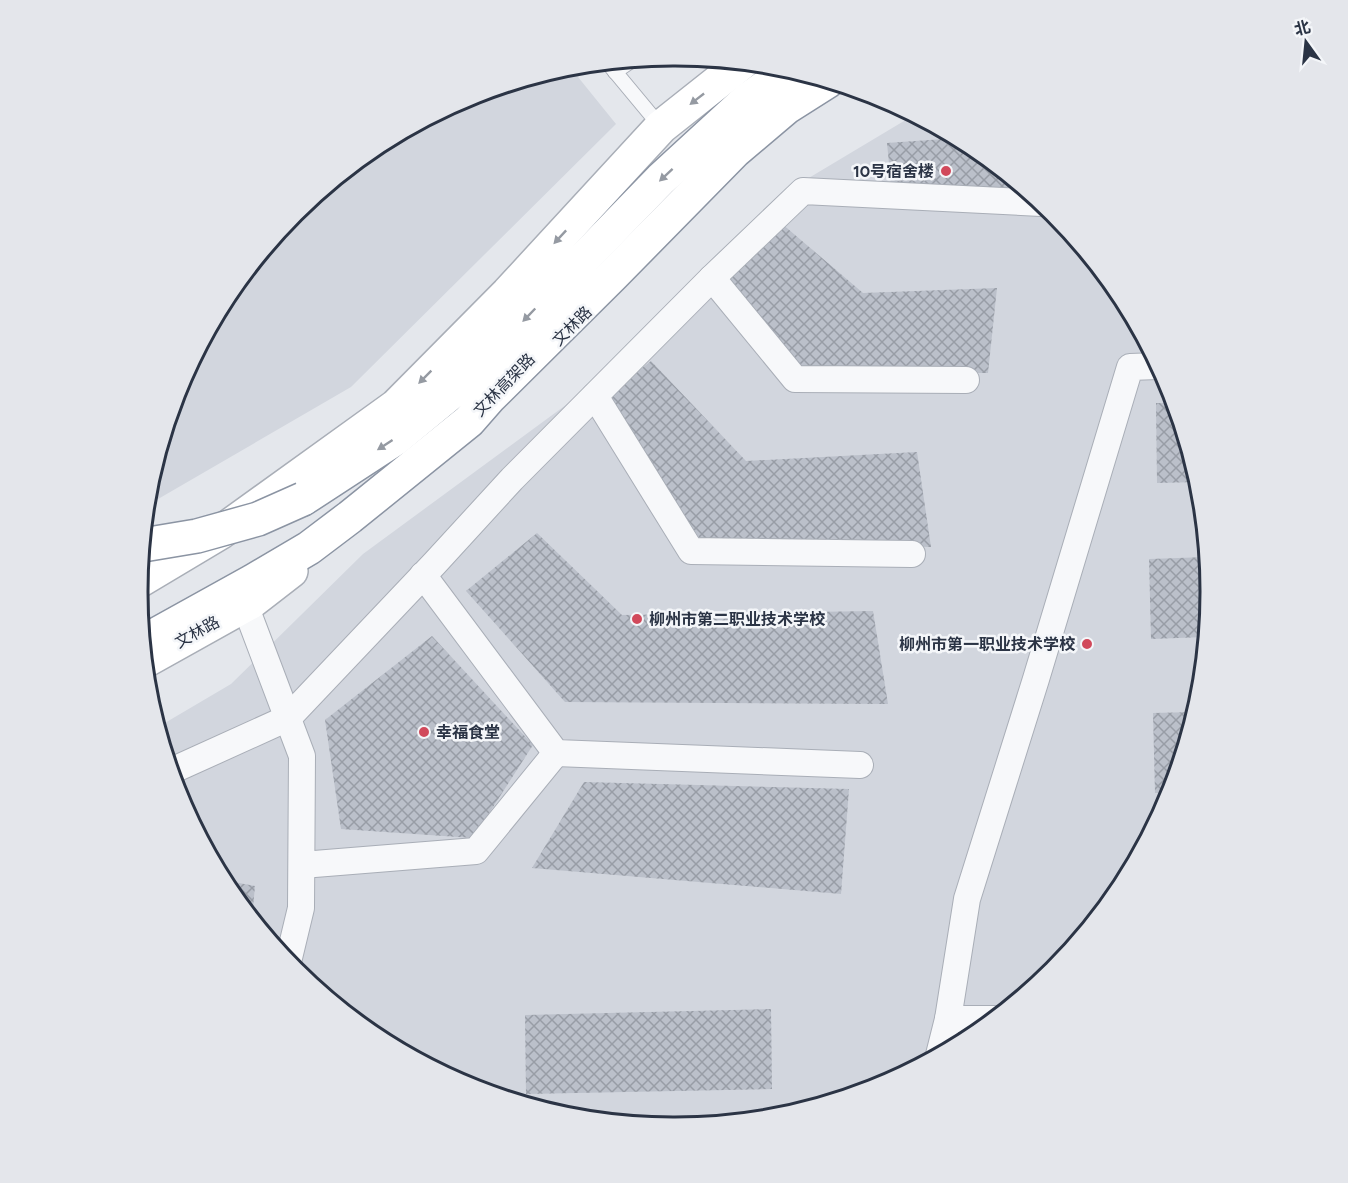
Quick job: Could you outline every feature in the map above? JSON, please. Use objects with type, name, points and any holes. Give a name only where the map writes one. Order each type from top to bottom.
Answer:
[{"type":"main road","points":[[149,575],[221,532],[396,406],[508,293],[661,127],[734,69]]},
{"type":"main road","name":"文林高架路","points":[[151,544],[197,536],[258,519],[303,499],[395,439],[464,382],[661,179],[747,100],[779,77]]},
{"type":"main road","name":"文林高架路","points":[[151,638],[309,548],[469,421],[490,397],[735,151],[788,107],[819,87]]},
{"type":"main road","name":"文林路","points":[[153,657],[245,605],[413,478],[492,406],[753,144],[836,92]]},
{"type":"street","points":[[179,767],[288,718],[512,479],[803,190],[1027,202]]},
{"type":"street","points":[[712,278],[795,379],[966,380]]},
{"type":"street","points":[[942,1044],[948,1019],[967,899],[1130,367],[1148,366]]},
{"type":"street","points":[[595,396],[692,551],[912,554]]},
{"type":"street","points":[[423,575],[556,753]]},
{"type":"street","points":[[245,605],[302,756],[301,908],[291,951]]},
{"type":"street","points":[[556,753],[860,765]]},
{"type":"street","points":[[302,865],[476,851],[556,753]]},
{"type":"street","points":[[948,1019],[979,1019]]},
{"type":"lane","points":[[613,69],[661,127]]},
{"type":"shaded area","points":[[581,74],[578,77],[616,124],[351,387],[157,500],[166,455],[176,423],[203,359],[237,300],[257,272],[302,220],[354,175],[411,136],[473,106],[505,94]]},
{"type":"shaded area","name":"柳州市第二职业技术学校","points":[[906,120],[937,136],[966,155],[1020,196],[1046,220],[1091,272],[1129,329],[1159,390],[1182,455],[1189,489],[1195,523],[1200,592],[1195,660],[1182,728],[1172,760],[1145,824],[1111,883],[1091,911],[1046,963],[1020,987],[937,1047],[875,1077],[843,1089],[777,1107],[743,1113],[674,1117],[640,1116],[605,1113],[538,1099],[473,1077],[411,1047],[354,1008],[302,963],[257,911],[219,854],[189,793],[165,723],[231,684],[363,554],[574,399],[777,197]]},
{"type":"building","name":"10号宿舍楼","points":[[942,139],[1021,197],[892,195],[887,143]]},
{"type":"building","points":[[774,217],[863,293],[997,288],[988,373],[803,373],[715,283]]},
{"type":"building","points":[[651,361],[746,461],[917,452],[931,547],[702,542],[606,396]]},
{"type":"building","points":[[1156,403],[1164,403],[1182,455],[1188,482],[1157,483]]},
{"type":"building","points":[[537,533],[622,615],[873,611],[888,704],[565,702],[466,591]]},
{"type":"building","points":[[1198,557],[1200,592],[1197,637],[1151,639],[1149,559]]},
{"type":"building","name":"幸福食堂","points":[[432,636],[533,745],[473,838],[341,829],[325,720]]},
{"type":"building","points":[[1185,712],[1172,760],[1159,793],[1155,793],[1153,713]]},
{"type":"building","points":[[584,782],[849,789],[841,894],[532,868]]},
{"type":"building","points":[[237,883],[255,886],[253,906]]},
{"type":"building","points":[[771,1009],[772,1089],[526,1094],[525,1015]]},
{"type":"place","name":"10号宿舍楼","points":[[946,171]]},
{"type":"place","name":"柳州市第二职业技术学校","points":[[637,619]]},
{"type":"place","name":"柳州市第一职业技术学校","points":[[1087,644]]},
{"type":"place","name":"幸福食堂","points":[[424,732]]}]
